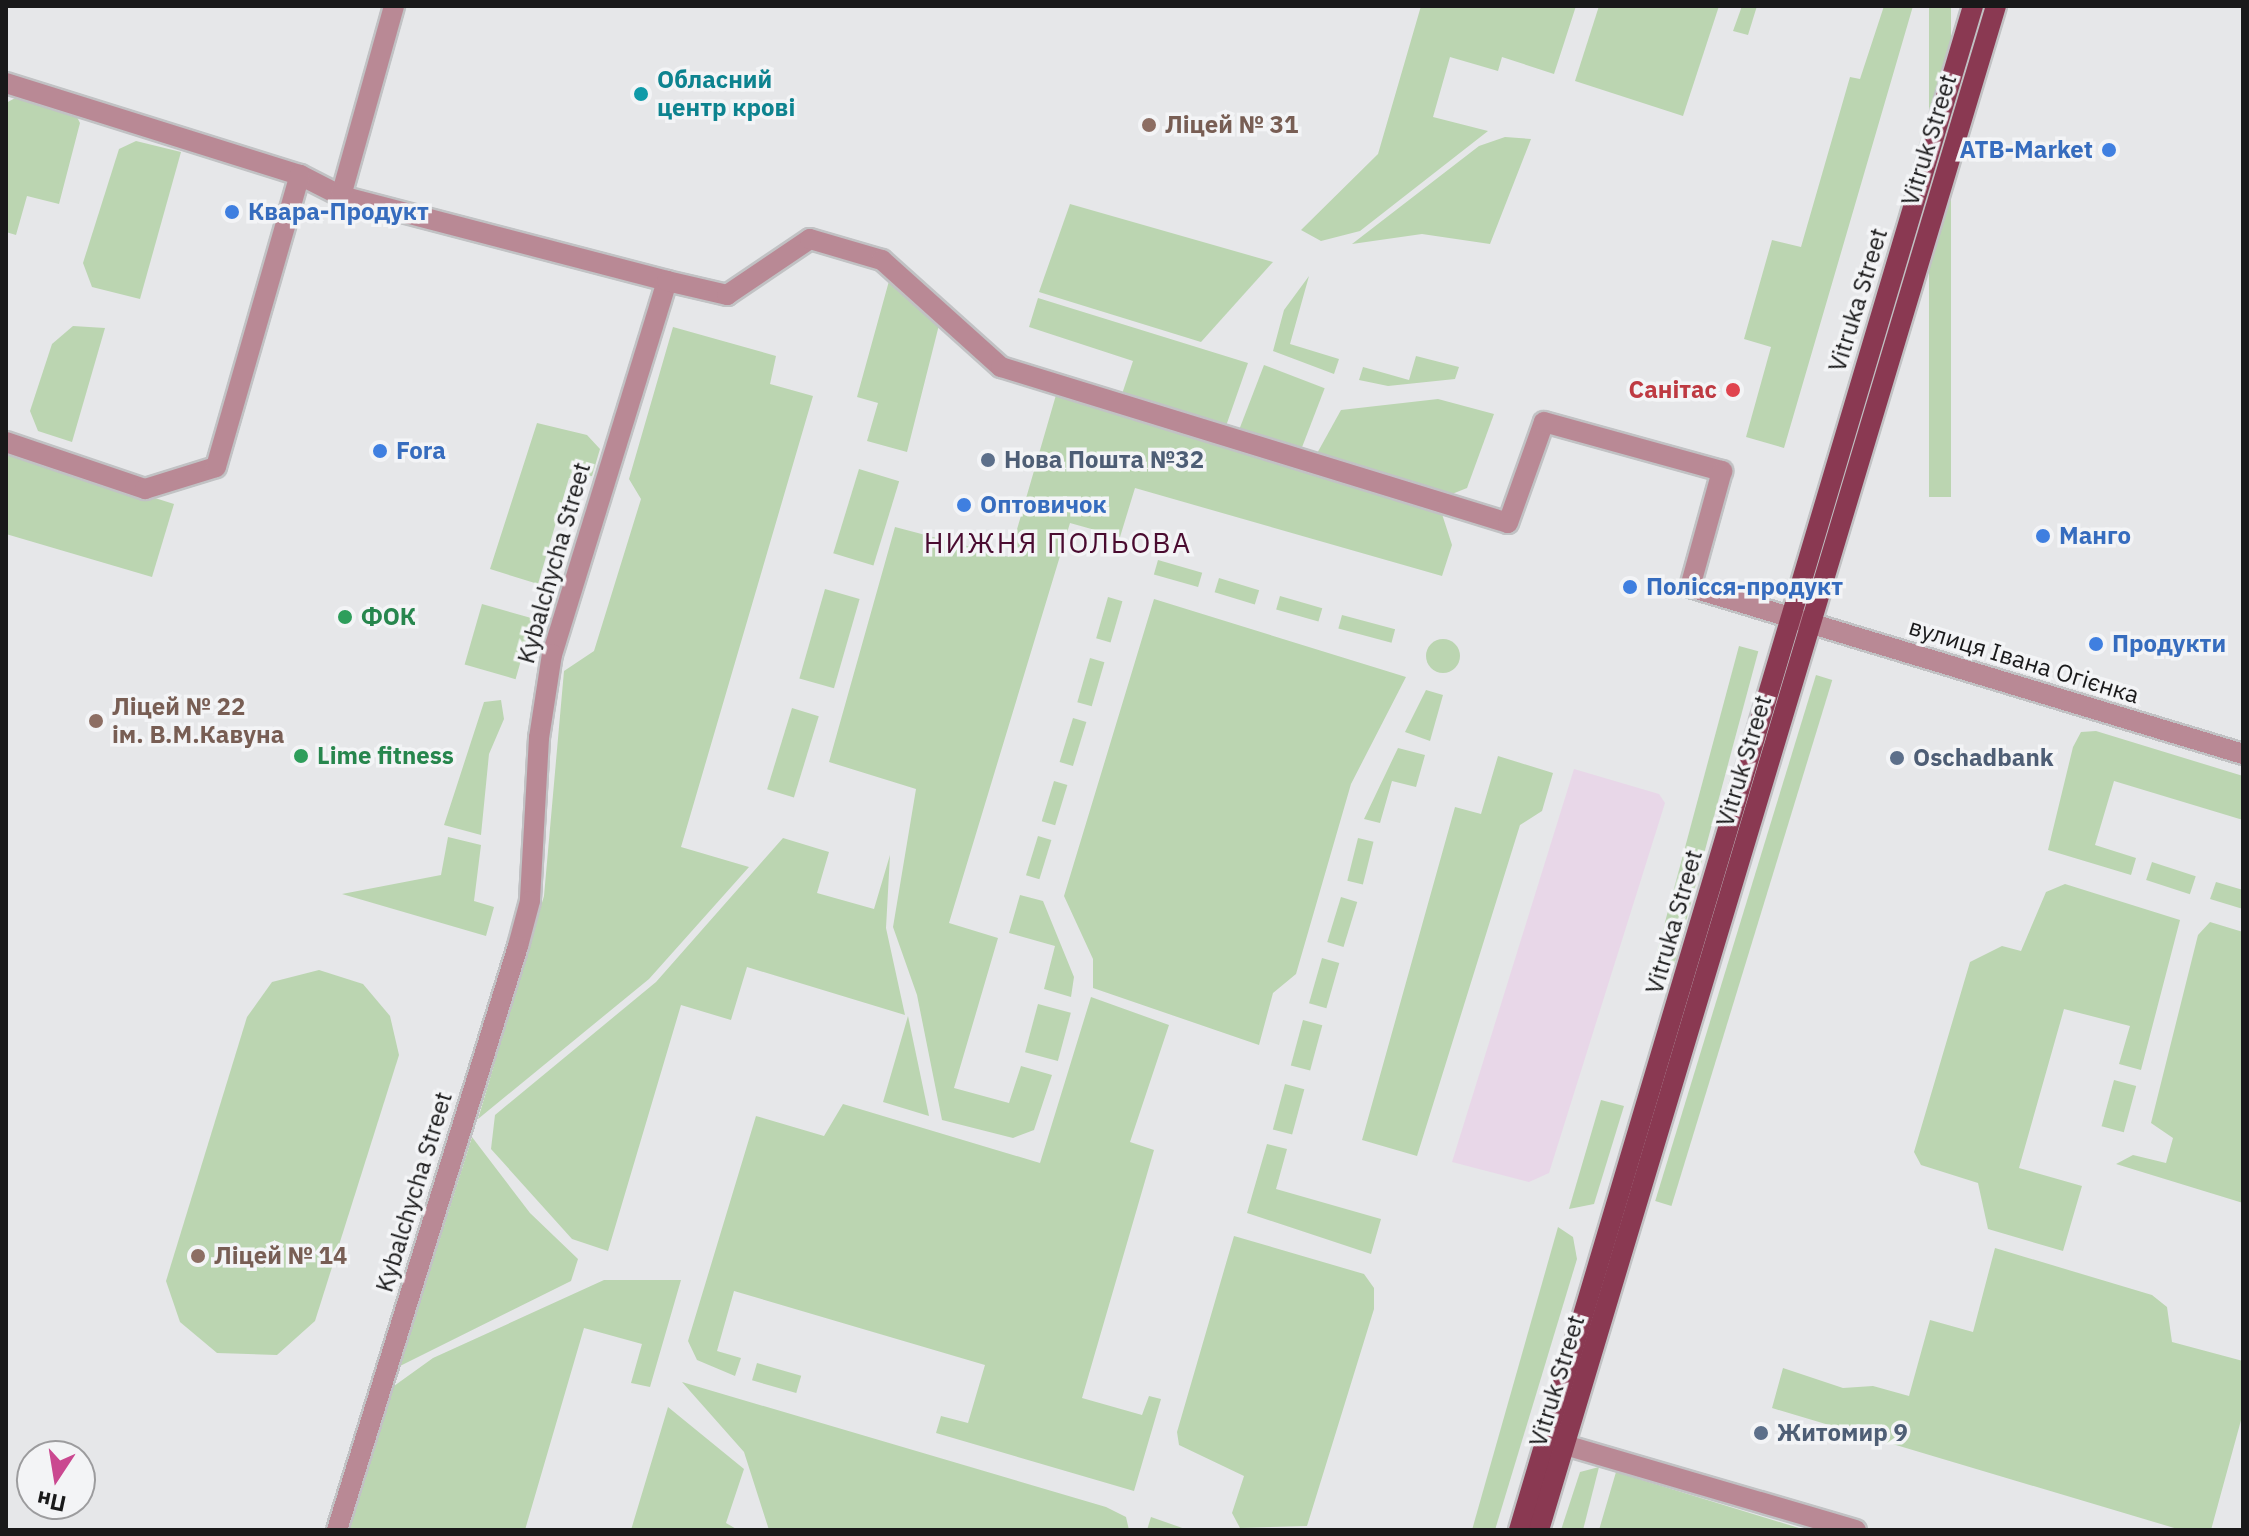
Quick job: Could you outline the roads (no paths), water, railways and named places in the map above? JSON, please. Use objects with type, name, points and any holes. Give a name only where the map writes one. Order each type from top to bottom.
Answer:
[{"type":"main road","name":"Vitruka Street","points":[[1519,1530],[1973,6]]},
{"type":"main road","name":"Vitruk Street","points":[[1539,1530],[1996,6]]},
{"type":"street","points":[[341,196],[394,6]]},
{"type":"street","points":[[6,83],[300,175],[341,196],[667,281]]},
{"type":"street","points":[[6,442],[145,489],[216,467],[300,175]]},
{"type":"street","name":"вулиця Івана Огієнка","points":[[667,281],[727,295],[810,239],[882,260],[1001,367],[1508,523],[1544,422],[1722,471],[1690,587],[2243,754]]},
{"type":"street","name":"Kybalchycha Street","points":[[337,1530],[530,901],[539,738],[552,654],[667,281]]},
{"type":"street","points":[[1565,1445],[1856,1530]]},
{"type":"place","name":"Обласний центр крові","points":[[641,94]]},
{"type":"place","name":"Ліцей № 31","points":[[1149,125]]},
{"type":"place","name":"ATB-Market","points":[[2109,150]]},
{"type":"place","name":"Квара-Продукт","points":[[232,212]]},
{"type":"place","name":"Санітас","points":[[1733,390]]},
{"type":"place","name":"Fora","points":[[380,451]]},
{"type":"place","name":"Нова Пошта №32","points":[[988,460]]},
{"type":"place","name":"Оптовичок","points":[[964,505]]},
{"type":"place","name":"Манго","points":[[2043,536]]},
{"type":"place","name":"Полісся-продукт","points":[[1630,587]]},
{"type":"place","name":"ФОК","points":[[345,617]]},
{"type":"place","name":"Продукти","points":[[2096,644]]},
{"type":"place","name":"Ліцей № 22 ім. В.М.Кавуна","points":[[96,721]]},
{"type":"place","name":"Lime fitness","points":[[301,756]]},
{"type":"place","name":"Oschadbank","points":[[1897,758]]},
{"type":"place","name":"Ліцей № 14","points":[[198,1256]]},
{"type":"place","name":"Житомир 9","points":[[1761,1433]]},
{"type":"district","name":"НИЖНЯ ПОЛЬОВА","points":[[1058,543]]}]
